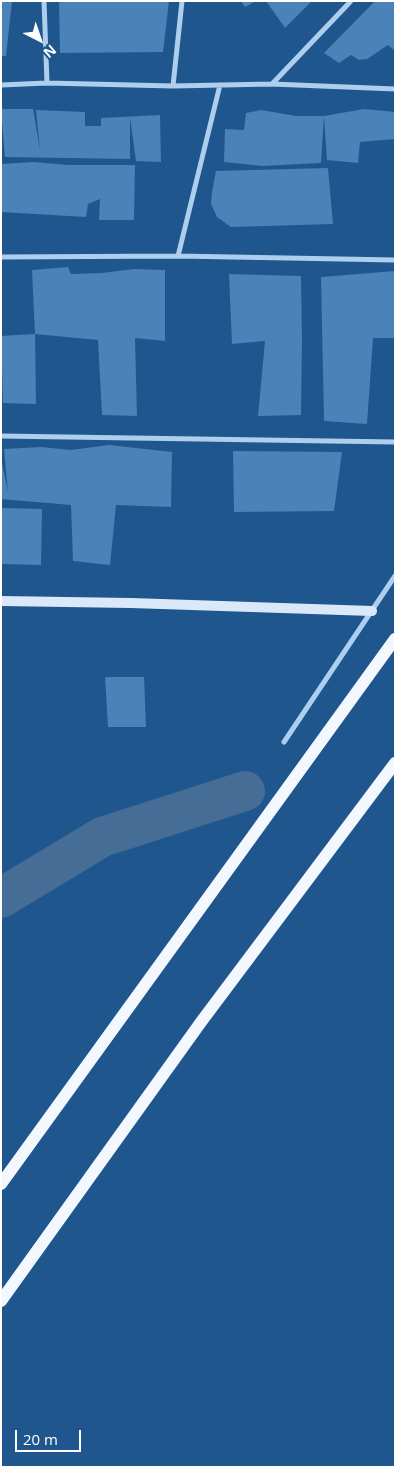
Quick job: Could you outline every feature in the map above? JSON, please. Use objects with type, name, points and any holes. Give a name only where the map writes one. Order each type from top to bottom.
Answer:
[{"type":"main road","points":[[1,1184],[395,639]]},
{"type":"main road","points":[[1,1301],[201,1022],[395,763]]},
{"type":"street","points":[[44,1],[47,83]]},
{"type":"street","points":[[173,86],[182,1]]},
{"type":"street","points":[[272,84],[351,1]]},
{"type":"street","points":[[1,85],[47,83],[173,86],[272,84],[395,89]]},
{"type":"street","points":[[178,256],[220,85]]},
{"type":"street","points":[[1,256],[178,256],[395,260]]},
{"type":"street","points":[[1,436],[395,442]]},
{"type":"street","points":[[284,742],[395,576]]},
{"type":"street","points":[[1,601],[132,602],[372,611]]},
{"type":"building","points":[[1,1],[12,1],[6,56],[1,56]]},
{"type":"building","points":[[59,1],[169,1],[163,52],[60,53]]},
{"type":"building","points":[[241,1],[256,1],[245,7]]},
{"type":"building","points":[[266,1],[312,1],[285,28]]},
{"type":"building","points":[[375,1],[395,1],[395,51],[388,45],[367,59],[359,60],[351,55],[339,63],[324,53]]},
{"type":"building","points":[[1,109],[33,109],[40,150],[36,110],[85,112],[85,126],[101,126],[101,118],[160,115],[161,162],[136,161],[130,117],[130,159],[5,157]]},
{"type":"building","points":[[364,109],[395,112],[395,139],[360,142],[358,163],[327,160],[324,116]]},
{"type":"building","points":[[261,110],[296,116],[324,116],[321,163],[262,166],[224,162],[225,129],[244,130],[246,113]]},
{"type":"building","points":[[34,162],[68,165],[135,165],[134,220],[99,220],[100,199],[88,204],[86,217],[1,212],[1,164]]},
{"type":"building","points":[[328,168],[333,224],[231,227],[217,217],[211,204],[216,171]]},
{"type":"building","points":[[68,267],[71,274],[134,269],[165,270],[165,341],[135,338],[137,416],[102,415],[98,340],[35,334],[32,270]]},
{"type":"building","points":[[395,271],[395,338],[373,338],[367,424],[324,421],[321,277]]},
{"type":"building","points":[[229,274],[301,276],[301,415],[258,416],[265,341],[232,344]]},
{"type":"building","points":[[35,334],[36,404],[3,403],[1,336]]},
{"type":"building","points":[[109,445],[172,452],[171,507],[116,505],[110,565],[73,561],[71,505],[1,499],[1,458],[8,492],[4,449],[41,447],[71,450]]},
{"type":"building","points":[[233,451],[342,452],[334,511],[234,512]]},
{"type":"building","points":[[1,508],[42,509],[41,565],[1,564]]},
{"type":"building","points":[[105,677],[144,677],[146,727],[108,727]]},
{"type":"waterway","points":[[1,898],[102,837],[245,791]]}]
